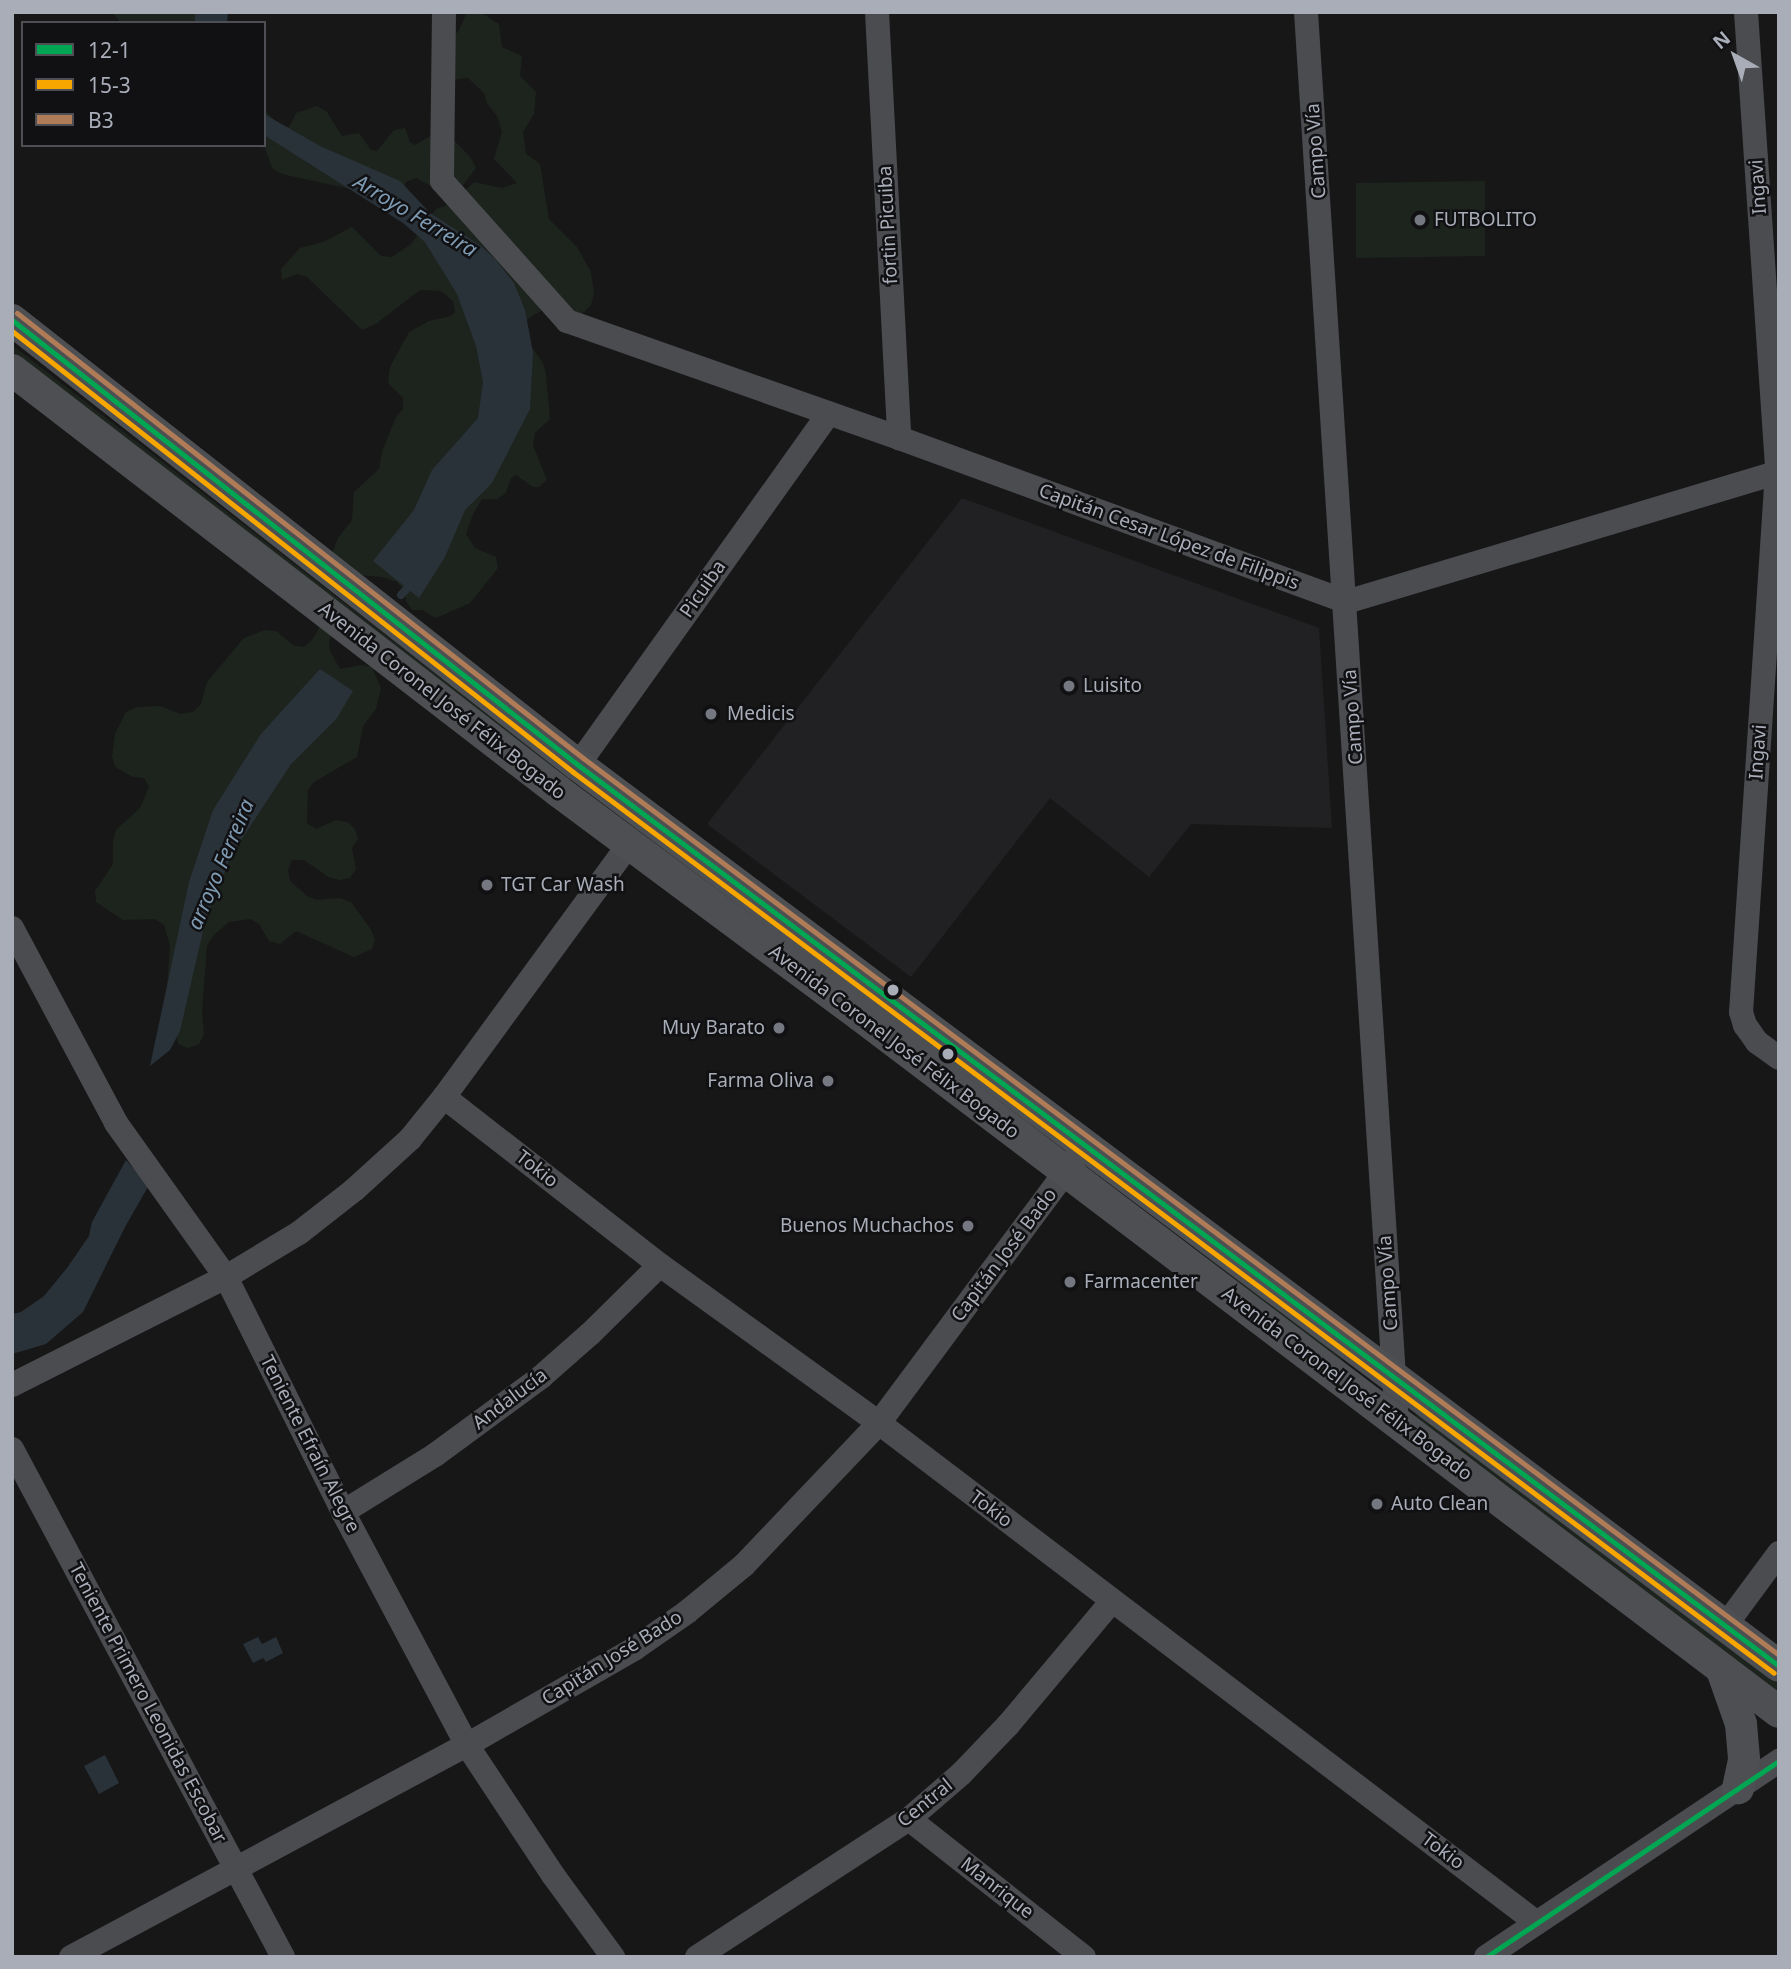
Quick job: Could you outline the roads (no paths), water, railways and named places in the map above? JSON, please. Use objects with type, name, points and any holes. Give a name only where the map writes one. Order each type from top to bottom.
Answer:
[{"type":"main road","name":"Avenida Coronel José Félix Bogado","points":[[12,320],[578,765],[871,1004],[1066,1173],[1779,1712]]},
{"type":"main road","name":"Avenida Coronel José Félix Bogado","points":[[12,370],[629,844],[1084,1147],[1394,1375],[1779,1666]]},
{"type":"main road","points":[[1721,1669],[1741,1724],[1744,1760],[1738,1788]]},
{"type":"street","name":"Capitán Cesar López de Filippis","points":[[444,12],[442,181],[567,321],[899,438],[1346,602]]},
{"type":"street","name":"fortin Picuiba","points":[[877,12],[899,438]]},
{"type":"street","name":"Campo Vía","points":[[1306,12],[1346,602],[1396,1422]]},
{"type":"street","name":"Ingavi","points":[[1746,12],[1778,472],[1741,1012],[1745,1025],[1757,1042],[1779,1058]]},
{"type":"street","name":"Picuiba","points":[[578,765],[829,413]]},
{"type":"street","points":[[1346,602],[1778,472]]},
{"type":"street","points":[[12,1385],[226,1277],[299,1233],[354,1190],[410,1139],[444,1097],[629,844]]},
{"type":"street","name":"Teniente Efraín Alegre","points":[[12,928],[116,1124],[226,1277],[343,1512],[467,1745],[553,1875],[613,1957]]},
{"type":"street","name":"Tokio","points":[[444,1097],[660,1265],[879,1423],[1537,1923]]},
{"type":"street","name":"Capitán José Bado","points":[[71,1957],[467,1745],[634,1649],[687,1612],[744,1565],[879,1423],[1084,1147]]},
{"type":"street","name":"Andalucía","points":[[343,1512],[435,1455],[541,1377],[590,1334],[660,1265]]},
{"type":"street","name":"Teniente Primero Leonidas Escobar","points":[[12,1449],[283,1957]]},
{"type":"street","points":[[1725,1626],[1779,1553]]},
{"type":"street","name":"Central","points":[[697,1957],[909,1819],[961,1774],[1009,1725],[1112,1601]]},
{"type":"street","points":[[1486,1957],[1779,1761]]},
{"type":"street","name":"Manrique","points":[[909,1819],[1084,1957]]},
{"type":"water","points":[[195,12],[228,12],[227,21],[195,21]]},
{"type":"water","points":[[266,115],[320,146],[400,181],[430,213],[481,246],[495,259],[514,283],[525,310],[533,352],[530,409],[492,483],[465,510],[445,557],[419,598],[373,561],[414,510],[432,470],[478,418],[483,382],[476,346],[457,294],[425,242],[403,223],[266,136]]},
{"type":"water","name":"arroyo Ferreira","points":[[320,669],[353,691],[337,718],[291,764],[232,854],[206,918],[180,1031],[170,1050],[150,1066],[189,882],[213,810],[261,734]]},
{"type":"water","points":[[126,1160],[149,1185],[83,1312],[46,1344],[12,1354],[12,1314],[21,1312],[44,1296],[67,1268],[89,1236],[92,1222]]},
{"type":"water","points":[[258,1637],[262,1644],[276,1637],[283,1653],[266,1662],[263,1658],[253,1663],[243,1644]]},
{"type":"water","points":[[105,1755],[119,1783],[99,1794],[84,1766]]},
{"type":"waterway","name":"Arroyo Ferreira","points":[[401,595],[414,581]]},
{"type":"place","name":"FUTBOLITO","points":[[1420,220]]},
{"type":"place","name":"Luisito","points":[[1069,686]]},
{"type":"place","name":"Medicis","points":[[711,714]]},
{"type":"place","name":"TGT Car Wash","points":[[487,885]]},
{"type":"place","name":"Muy Barato","points":[[779,1028]]},
{"type":"place","name":"Farma Oliva","points":[[828,1081]]},
{"type":"place","name":"Buenos Muchachos","points":[[968,1226]]},
{"type":"place","name":"Farmacenter","points":[[1070,1282]]},
{"type":"place","name":"Auto Clean","points":[[1377,1504]]}]
